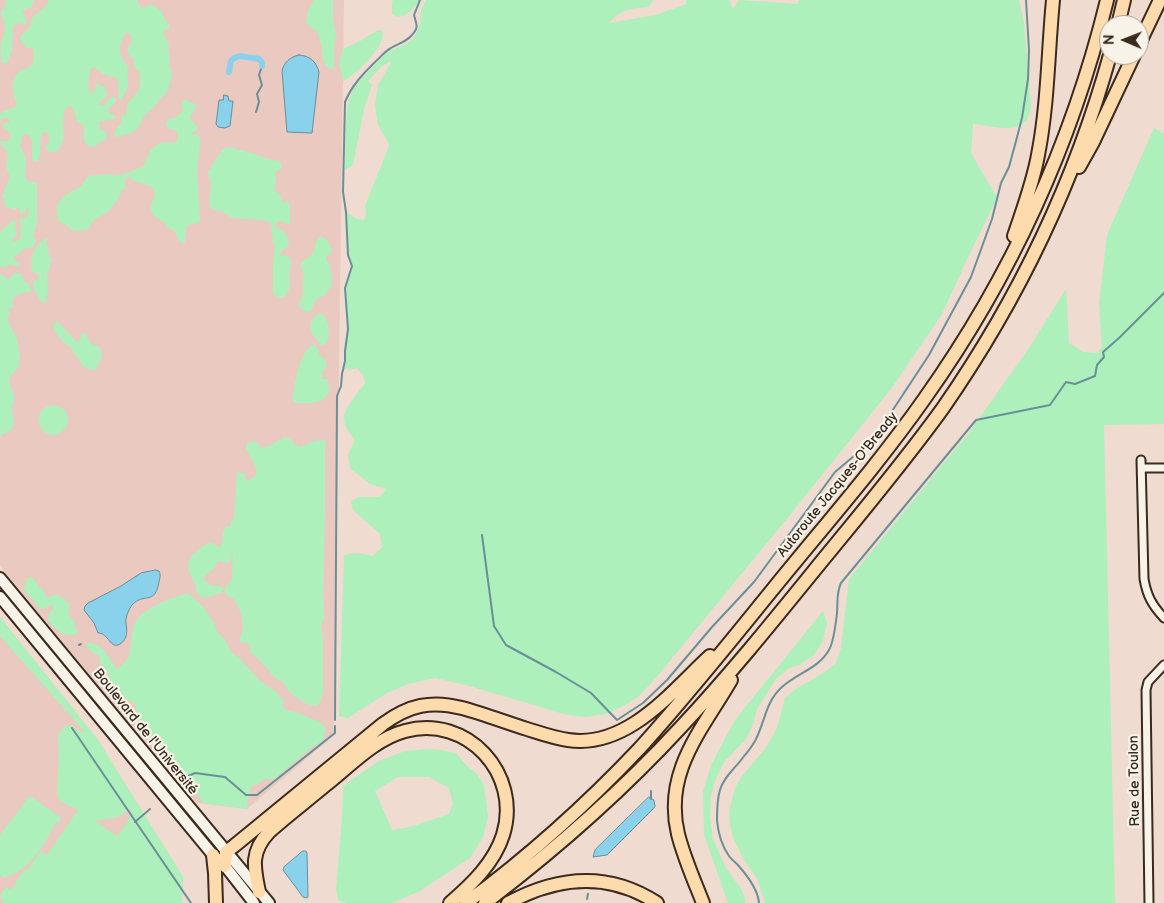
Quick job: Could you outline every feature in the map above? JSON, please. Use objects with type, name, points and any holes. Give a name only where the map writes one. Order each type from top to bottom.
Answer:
[{"type":"highway","points":[[1000,278],[1028,196],[1038,156],[1044,120],[1053,0]]},
{"type":"highway","name":"Autoroute Jacques-O'Bready","points":[[466,903],[499,878],[578,809],[616,772],[673,710],[867,474],[913,415],[959,348],[1000,278],[1039,199],[1064,139],[1087,73],[1107,0]]},
{"type":"highway","points":[[1120,15],[1124,0]]},
{"type":"highway","points":[[1149,23],[1160,0]]},
{"type":"highway","points":[[485,903],[552,850],[615,794],[679,730],[749,650],[903,461],[976,358],[1030,262],[1052,215],[1085,133],[1107,65]]},
{"type":"highway","points":[[1052,215],[1093,142],[1129,65]]},
{"type":"highway","points":[[225,866],[226,852],[384,724],[405,710],[426,704],[446,704],[564,740],[586,741],[603,738],[626,729],[646,715],[746,622]]},
{"type":"highway","points":[[703,903],[678,836],[675,816],[676,788],[682,766],[691,745],[749,650]]},
{"type":"highway","points":[[257,897],[255,859],[258,847],[269,832],[380,742],[404,731],[427,728],[455,734],[478,748],[494,766],[506,796],[506,822],[498,848],[481,873],[450,903]]},
{"type":"highway","points":[[213,855],[216,903]]},
{"type":"highway","points":[[508,903],[547,886],[583,880],[625,887],[657,903]]},
{"type":"main road","name":"Boulevard de l'Université","points":[[0,578],[226,852],[257,897]]},
{"type":"main road","name":"Boulevard de l'Université","points":[[0,597],[213,855],[257,897],[269,903]]},
{"type":"street","points":[[1164,468],[1141,464],[1144,579],[1151,601],[1164,618]]},
{"type":"street","name":"Rue de Toulon","points":[[1149,903],[1146,690],[1148,682],[1164,665]]},
{"type":"shaded area","points":[[0,0],[344,0],[334,735],[247,809],[197,803],[159,760],[0,566]]},
{"type":"shaded area","points":[[0,617],[98,740],[183,877],[182,903],[0,903]]},
{"type":"green space","points":[[7,0],[34,0],[31,8],[23,11],[26,24],[16,23],[13,27],[12,49],[7,63],[3,64],[1,59],[1,43],[5,29],[1,11],[5,8]]},
{"type":"green space","points":[[49,0],[137,0],[142,8],[152,4],[162,12],[169,25],[169,28],[163,31],[169,43],[169,64],[172,74],[168,91],[142,118],[142,122],[134,132],[114,136],[116,129],[122,123],[121,117],[126,114],[128,103],[139,90],[140,72],[134,67],[134,60],[128,52],[132,38],[129,33],[125,33],[119,48],[122,59],[127,64],[128,86],[122,100],[119,97],[116,77],[103,74],[93,67],[90,70],[89,91],[91,93],[95,91],[96,84],[98,84],[103,86],[106,91],[107,96],[99,103],[100,106],[103,106],[113,96],[116,98],[116,101],[109,108],[110,113],[115,116],[115,119],[99,123],[100,129],[107,133],[107,138],[95,146],[88,146],[84,140],[84,126],[77,122],[74,111],[70,106],[65,109],[63,141],[56,152],[50,152],[46,149],[49,143],[49,135],[46,132],[42,133],[39,158],[37,162],[33,161],[30,137],[26,134],[22,136],[20,147],[26,160],[25,178],[37,184],[37,222],[33,237],[36,240],[32,248],[26,248],[14,257],[14,260],[20,263],[19,265],[10,264],[4,268],[0,266],[0,232],[13,220],[16,223],[17,235],[12,241],[19,239],[21,234],[20,219],[25,218],[29,212],[28,207],[24,214],[20,213],[20,207],[14,210],[7,208],[2,197],[10,177],[6,167],[8,153],[0,144],[1,141],[9,141],[11,136],[9,131],[2,126],[10,120],[7,118],[0,119],[0,113],[17,105],[13,91],[15,77],[31,65],[34,57],[33,49],[27,48],[20,40],[20,37],[29,27],[32,18],[45,7]]},
{"type":"green space","points":[[314,0],[333,0],[333,22],[336,34],[334,66],[332,70],[325,65],[317,31],[306,22],[308,10]]},
{"type":"green space","points":[[393,0],[420,0],[408,13],[397,17],[392,13]]},
{"type":"green space","points":[[426,0],[653,0],[648,7],[626,10],[609,23],[656,15],[686,4],[686,0],[729,0],[733,9],[739,0],[798,4],[799,0],[1019,0],[1024,23],[1031,106],[1026,121],[1015,127],[1001,128],[973,124],[971,153],[997,198],[942,314],[891,389],[655,679],[638,697],[606,714],[585,717],[564,714],[466,685],[435,678],[408,684],[387,693],[348,718],[339,716],[344,555],[358,553],[373,556],[382,547],[380,534],[353,510],[351,501],[359,497],[379,497],[387,489],[370,484],[350,468],[348,455],[355,440],[346,427],[344,418],[349,405],[365,383],[363,375],[357,368],[349,370],[343,368],[348,329],[345,288],[352,266],[348,255],[346,212],[357,219],[364,220],[366,215],[365,206],[389,146],[378,125],[375,106],[378,85],[392,61],[382,66],[368,81],[372,85],[364,109],[353,165],[345,170],[348,103],[356,85],[385,54],[412,40],[420,24],[421,10]]},
{"type":"green space","points":[[379,30],[382,31],[383,36],[376,50],[359,69],[343,81],[339,62],[343,49]]},
{"type":"green space","points":[[184,100],[196,105],[190,118],[198,128],[192,134],[200,137],[197,171],[200,221],[187,227],[185,244],[177,238],[174,231],[152,213],[150,207],[155,195],[152,187],[133,181],[131,177],[128,177],[125,181],[125,188],[121,191],[118,199],[109,211],[94,220],[87,230],[74,231],[58,220],[58,203],[63,197],[81,186],[88,176],[108,174],[117,176],[130,172],[144,166],[150,151],[154,147],[163,142],[174,143],[177,141],[177,131],[168,128],[166,124],[168,119],[175,117],[183,109],[181,103]]},
{"type":"green space","points":[[1154,128],[1164,134],[1164,424],[1104,425],[1115,903],[765,903],[757,878],[744,860],[733,838],[729,811],[735,788],[742,776],[765,749],[777,728],[785,698],[836,663],[841,648],[849,579],[968,434],[1029,348],[1066,289],[1069,343],[1083,352],[1096,353],[1102,347],[1099,304],[1107,235]]},
{"type":"green space","points":[[230,147],[281,163],[281,168],[275,173],[276,182],[274,190],[280,194],[282,203],[288,201],[290,207],[290,224],[280,220],[275,225],[284,231],[289,242],[288,246],[280,254],[281,256],[289,256],[291,263],[290,287],[284,297],[277,297],[273,292],[275,246],[271,223],[263,220],[231,218],[222,211],[213,210],[210,207],[211,182],[208,172],[222,150]]},
{"type":"green space","points":[[321,236],[327,240],[332,249],[326,260],[330,264],[332,285],[325,295],[317,299],[311,311],[306,312],[300,308],[300,301],[303,295],[303,273],[300,265],[314,252],[316,241]]},
{"type":"green space","points":[[48,237],[46,244],[49,250],[48,254],[52,260],[47,274],[48,290],[46,302],[43,303],[34,287],[33,281],[39,278],[32,271],[31,261],[36,247]]},
{"type":"green space","points":[[18,273],[22,275],[24,282],[29,283],[31,290],[14,297],[13,307],[8,309],[10,312],[7,319],[17,339],[20,356],[18,368],[9,378],[14,398],[12,409],[14,424],[11,430],[2,434],[0,438],[0,274],[8,280],[13,274]]},
{"type":"green space","points":[[319,314],[325,317],[329,330],[328,339],[323,345],[314,336],[310,328],[313,318]]},
{"type":"green space","points":[[56,322],[77,342],[79,342],[83,333],[86,334],[92,344],[99,347],[102,357],[97,368],[91,370],[84,367],[70,347],[62,341],[55,331],[53,325]]},
{"type":"green space","points":[[314,344],[318,349],[319,355],[326,363],[326,368],[321,372],[323,376],[321,379],[327,379],[328,393],[320,401],[295,403],[292,399],[301,360]]},
{"type":"green space","points":[[54,405],[66,412],[68,422],[62,431],[51,435],[45,433],[41,428],[39,417],[41,411],[46,407]]},
{"type":"green space","points":[[284,437],[299,447],[316,441],[326,441],[324,617],[321,626],[323,633],[323,692],[317,706],[306,704],[296,698],[282,681],[273,676],[249,651],[250,644],[240,642],[243,629],[242,616],[235,600],[225,594],[226,586],[231,581],[233,552],[230,562],[218,561],[204,580],[211,585],[224,588],[221,593],[200,597],[196,591],[188,565],[192,555],[207,543],[213,543],[220,547],[224,529],[226,526],[230,527],[234,518],[237,472],[245,475],[246,479],[249,480],[256,475],[256,469],[246,449],[247,443],[255,442],[261,448],[269,446]]},
{"type":"green space","points":[[31,577],[42,588],[46,597],[56,594],[69,603],[68,614],[75,622],[75,627],[78,630],[76,635],[63,634],[48,620],[53,604],[39,609],[24,591],[26,579]]},
{"type":"green space","points":[[188,593],[204,608],[231,652],[259,680],[277,693],[283,700],[285,708],[318,721],[326,728],[323,740],[320,743],[312,747],[275,779],[265,779],[253,785],[250,789],[247,809],[203,803],[196,793],[189,789],[171,769],[164,760],[164,756],[145,734],[134,703],[116,691],[109,675],[102,668],[99,655],[91,651],[86,644],[92,643],[101,648],[117,669],[129,656],[133,628],[137,619],[157,604]]},
{"type":"green space","points":[[823,611],[827,623],[823,641],[814,655],[799,665],[789,668],[776,679],[757,709],[746,739],[725,761],[716,778],[711,795],[710,818],[713,839],[726,868],[742,890],[746,903],[728,903],[704,835],[703,792],[711,765],[735,720]]},
{"type":"green space","points":[[0,617],[98,740],[183,877],[182,903],[2,903],[4,900],[0,896],[6,887],[11,890],[24,870],[27,871],[40,851],[47,855],[78,810],[60,801],[57,794],[58,736],[65,726],[73,726],[78,731],[85,732],[0,636]],"holes":[[[131,808],[127,823],[117,836],[95,821],[118,817]]]},
{"type":"green space","points":[[428,749],[443,750],[457,754],[477,774],[484,785],[488,816],[483,837],[470,858],[420,891],[392,903],[346,903],[338,900],[336,889],[343,786],[379,761],[405,751]],"holes":[[[398,777],[429,777],[449,788],[453,804],[449,814],[410,827],[392,830],[375,791]]]},
{"type":"green space","points":[[30,796],[60,817],[60,822],[55,823],[41,848],[27,865],[3,878],[0,874],[0,836]]},
{"type":"water","points":[[299,55],[312,60],[319,72],[312,133],[287,132],[282,71],[288,60]]},
{"type":"water","points":[[224,95],[228,96],[229,101],[233,101],[230,126],[225,128],[218,127],[216,124],[219,100],[223,100]]},
{"type":"water","points":[[159,571],[160,576],[155,594],[136,601],[132,605],[126,619],[126,637],[120,644],[114,645],[105,636],[98,633],[94,623],[84,610],[85,606],[141,573]]},
{"type":"water","points":[[649,797],[654,800],[655,807],[607,855],[593,857],[595,850]]},
{"type":"water","points":[[303,851],[307,853],[308,897],[306,898],[303,897],[283,870]]},
{"type":"waterway","points":[[335,720],[337,396],[341,386],[348,329],[345,288],[352,266],[348,255],[343,192],[345,102],[362,75],[387,51],[407,40],[414,33],[417,26],[414,15],[420,0]]},
{"type":"waterway","points":[[482,535],[494,626],[506,645],[591,693],[617,720],[643,703],[667,680],[712,627],[754,582],[835,472],[860,451],[879,431],[929,355],[971,277],[992,219],[1001,183],[1009,167],[1022,118],[1028,79],[1029,50],[1026,0]]},
{"type":"waterway","points":[[229,72],[231,61],[240,56],[259,59],[262,62],[262,66]]},
{"type":"waterway","points":[[256,112],[259,102],[257,94],[262,85],[259,75],[262,66]]},
{"type":"waterway","points":[[759,903],[751,882],[730,857],[722,843],[717,820],[719,793],[724,780],[755,741],[776,693],[788,682],[819,662],[829,650],[834,632],[841,583],[976,420],[1050,405],[1066,382],[1075,384],[1095,376],[1097,365],[1104,357],[1103,352],[1164,293]]},
{"type":"waterway","points":[[181,784],[186,777],[195,773],[225,777],[246,795],[257,795],[335,733],[335,726]]},
{"type":"waterway","points":[[72,728],[191,903]]},
{"type":"waterway","points":[[651,791],[651,799]]},
{"type":"waterway","points":[[135,822],[150,809]]},
{"type":"waterway","points":[[587,899],[588,894]]}]
